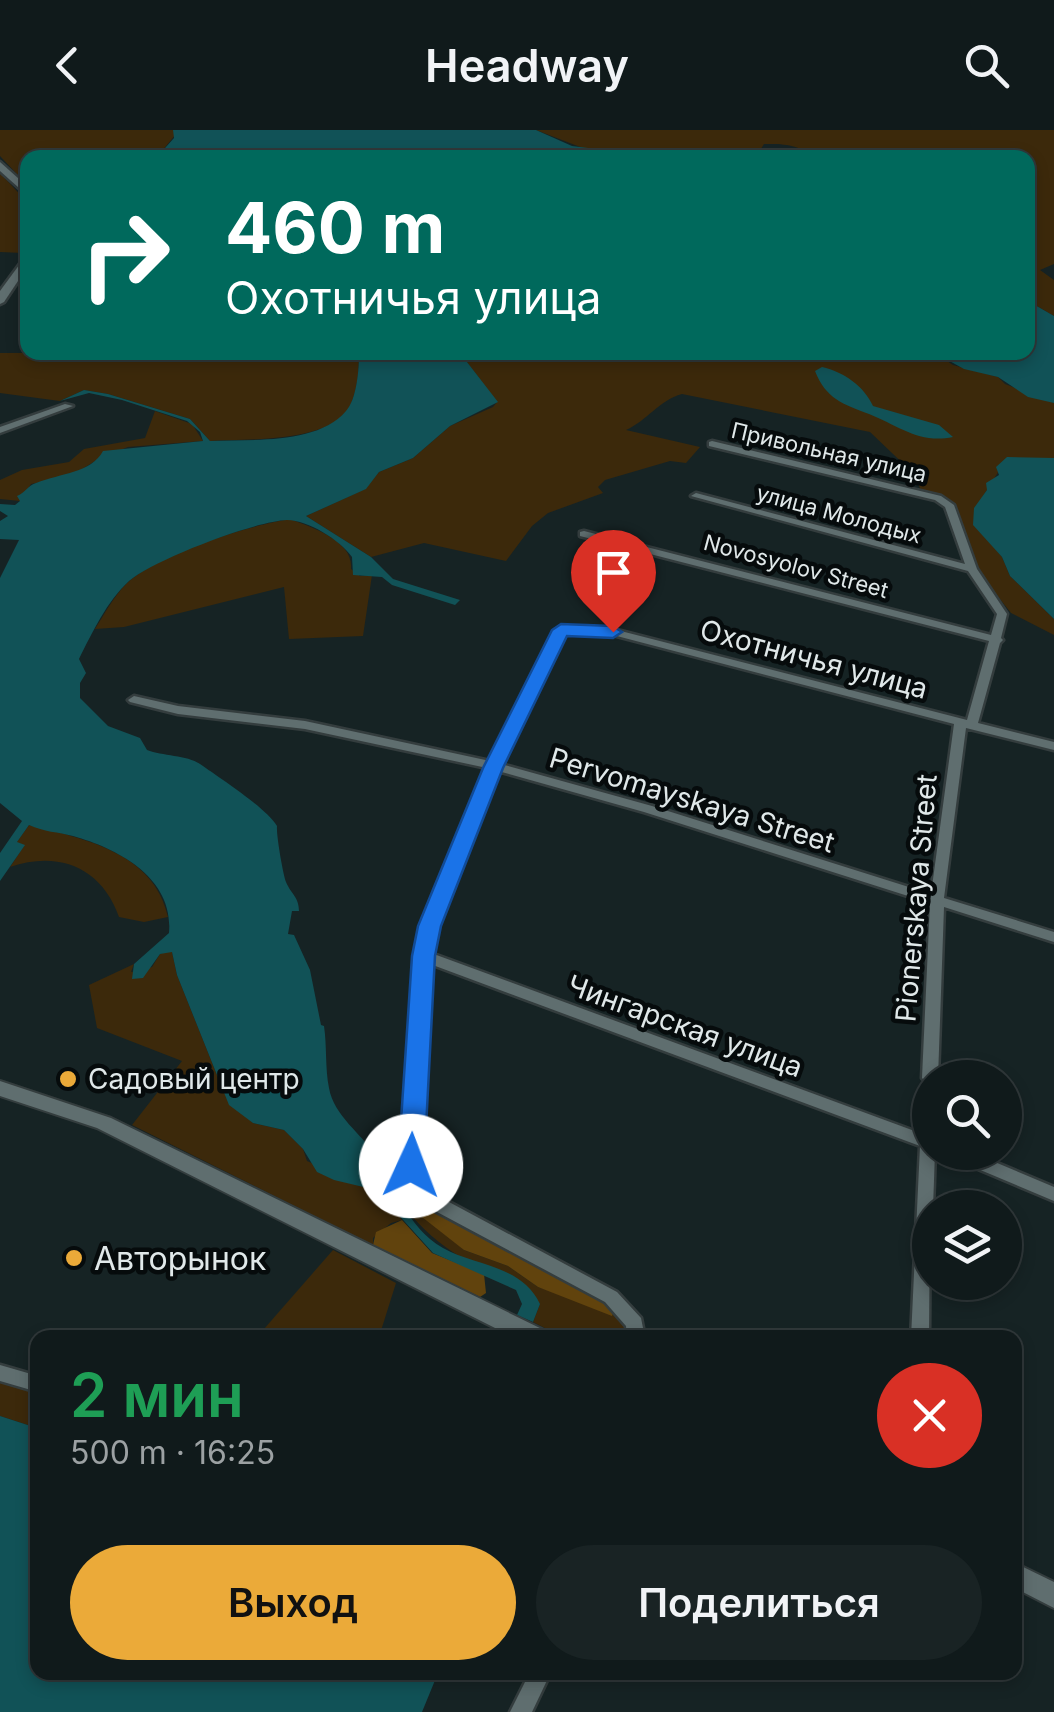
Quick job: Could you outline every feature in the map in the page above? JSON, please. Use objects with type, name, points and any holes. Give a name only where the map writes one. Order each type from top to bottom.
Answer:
[{"type":"main road","points":[[0,165],[20,185]]},
{"type":"main road","points":[[0,298],[20,269]]},
{"type":"street","points":[[0,430],[68,406]]},
{"type":"street","name":"Привольная улица","points":[[712,444],[938,498]]},
{"type":"street","name":"улица Молодых","points":[[696,496],[972,570]]},
{"type":"street","name":"Pionerskaya Street","points":[[931,1060],[937,901],[965,726],[997,640],[1002,614],[972,570],[950,506],[938,498]]},
{"type":"street","name":"Novosyolov Street","points":[[584,534],[997,640]]},
{"type":"street","name":"Охотничья улица","points":[[493,768],[561,630],[613,632],[1054,746]]},
{"type":"street","name":"Pervomayskaya Street","points":[[134,700],[393,741],[648,809],[1054,937]]},
{"type":"street","points":[[493,768],[430,926],[423,956],[411,1146],[417,1184],[430,1200],[610,1297],[635,1322],[636,1330]]},
{"type":"street","name":"Чингарская улица","points":[[423,956],[912,1137]]},
{"type":"street","points":[[0,1088],[66,1107],[104,1124],[522,1330]]},
{"type":"street","points":[[920,1330],[928,1170]]},
{"type":"street","points":[[996,1170],[1054,1194]]},
{"type":"street","points":[[0,1372],[30,1381]]},
{"type":"street","points":[[1022,1579],[1054,1595]]},
{"type":"street","points":[[521,1712],[537,1680]]},
{"type":"shaded area","points":[[0,130],[173,130],[176,134],[163,150],[20,150],[20,177],[0,156]]},
{"type":"shaded area","points":[[536,130],[1054,130],[1054,264],[1040,270],[1054,280],[1054,316],[1035,305],[1035,150],[802,150],[764,144],[760,150],[588,150]]},
{"type":"shaded area","points":[[0,173],[20,194],[20,253],[0,252]]},
{"type":"shaded area","points":[[0,353],[20,353],[20,360],[359,360],[350,406],[326,427],[286,437],[210,441],[190,419],[108,394],[84,390],[60,401],[0,393]]},
{"type":"shaded area","points":[[465,360],[946,360],[998,377],[1005,384],[1054,403],[1054,458],[1007,458],[982,498],[981,531],[1002,557],[1010,576],[1054,619],[1054,635],[1011,613],[980,574],[955,504],[921,491],[915,475],[870,432],[682,394],[626,430],[700,447],[686,463],[670,461],[605,480],[598,487],[603,493],[548,513],[532,526],[506,561],[424,543],[371,557],[306,516],[365,489],[379,472],[413,458],[450,426],[497,402]]},
{"type":"shaded area","points":[[155,411],[192,424],[203,441],[128,447],[71,476],[31,484],[20,501],[0,499],[0,480],[22,470],[69,462],[84,449],[145,438]]},
{"type":"shaded area","points":[[290,519],[339,543],[350,559],[351,569],[360,576],[372,575],[363,636],[289,639],[284,587],[124,627],[95,629],[127,583],[160,561],[228,534]]},
{"type":"shaded area","points":[[29,825],[93,843],[132,863],[160,895],[168,917],[144,922],[119,917],[102,886],[90,875],[62,862],[28,862],[10,867],[24,846],[16,843]]},
{"type":"shaded area","points":[[172,952],[177,975],[223,1090],[253,1123],[284,1130],[303,1149],[307,1161],[376,1190],[402,1220],[391,1223],[373,1238],[373,1245],[132,1125],[182,1061],[97,1028],[89,985],[134,964],[131,972],[152,967],[160,954]]},
{"type":"shaded area","points":[[379,1159],[405,1168],[464,1250],[508,1266],[538,1287],[614,1311],[628,1323],[628,1330],[548,1330],[533,1322],[540,1304],[445,1246],[426,1231],[393,1188]]},
{"type":"shaded area","points":[[428,1206],[603,1298],[614,1311],[612,1316],[538,1287],[508,1266],[464,1250],[422,1217]]},
{"type":"shaded area","points":[[402,1220],[432,1253],[484,1274],[486,1293],[480,1297],[373,1245],[376,1232]]},
{"type":"shaded area","points":[[333,1250],[396,1283],[381,1330],[263,1330]]},
{"type":"shaded area","points":[[0,1381],[30,1390],[30,1426],[0,1416]]},
{"type":"water","points":[[173,130],[536,130],[572,146],[604,150],[163,150],[174,138]]},
{"type":"water","points":[[1035,305],[1054,316],[1054,403],[1028,397],[998,377],[964,369],[948,360],[1035,360]]},
{"type":"water","points":[[359,360],[465,360],[498,402],[450,426],[413,458],[379,472],[366,489],[306,516],[371,557],[393,579],[460,600],[455,605],[392,585],[382,577],[353,575],[352,557],[347,551],[304,523],[287,520],[252,527],[181,553],[129,581],[107,608],[79,659],[86,673],[80,683],[80,698],[108,726],[140,738],[147,750],[200,764],[253,802],[277,826],[285,878],[299,906],[299,911],[292,911],[288,934],[294,935],[310,970],[324,1026],[329,1088],[336,1107],[376,1156],[420,1229],[443,1248],[522,1281],[540,1304],[533,1322],[517,1315],[522,1304],[516,1290],[433,1253],[376,1190],[317,1172],[303,1149],[284,1130],[253,1123],[229,1105],[177,975],[172,952],[160,954],[143,978],[132,979],[134,964],[169,933],[163,896],[140,869],[91,842],[29,825],[17,842],[25,845],[0,881],[0,853],[22,821],[0,803],[0,578],[19,540],[0,539],[0,521],[8,516],[0,511],[0,504],[15,505],[20,501],[17,496],[30,486],[83,468],[103,451],[203,441],[200,432],[187,421],[122,400],[89,393],[60,401],[84,390],[108,394],[190,419],[210,441],[263,440],[301,435],[334,422],[350,406]]},
{"type":"water","points":[[822,367],[852,381],[873,406],[939,425],[953,437],[919,436],[843,403],[819,380],[815,371]]},
{"type":"water","points":[[1007,457],[1054,458],[1054,619],[1010,576],[1002,557],[973,525],[974,508],[987,490],[986,483],[999,475],[996,467]]},
{"type":"water","points":[[0,1416],[30,1426],[30,1680],[435,1680],[422,1712],[0,1712]]},
{"type":"place","name":"Садовый центр","points":[[68,1079]]},
{"type":"place","name":"Авторынок","points":[[74,1258]]},
{"type":"route","points":[[411,1166],[423,956],[430,926],[493,768],[561,630],[588,628],[613,632]]}]
